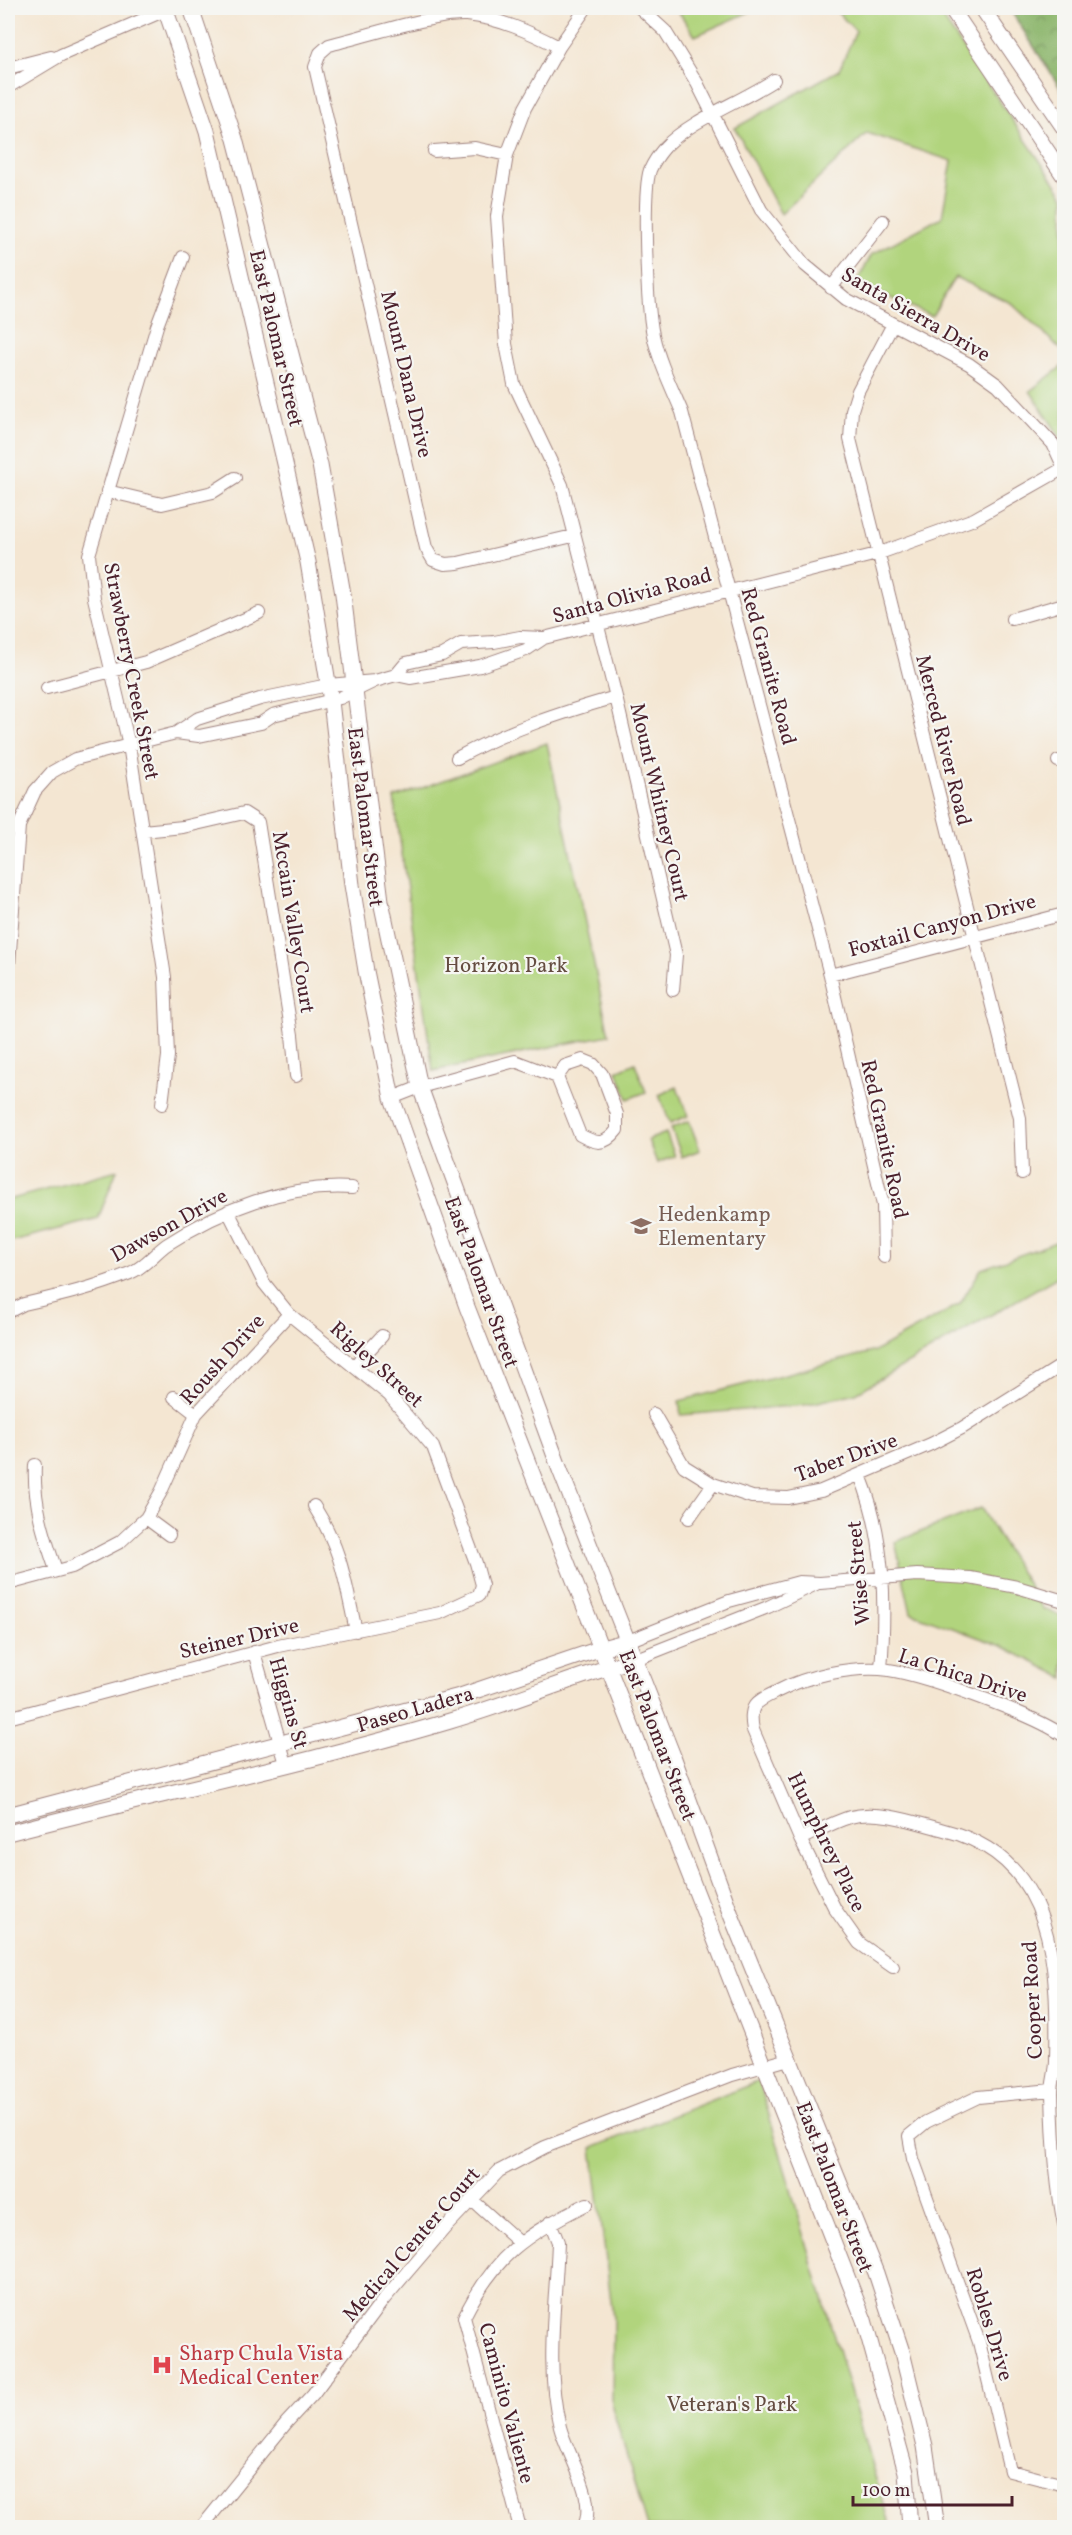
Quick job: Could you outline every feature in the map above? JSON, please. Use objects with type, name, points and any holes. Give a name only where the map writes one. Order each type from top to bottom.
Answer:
[{"type":"main road","name":"East Palomar Street","points":[[167,8],[209,142],[308,562],[331,701],[366,971],[392,1098],[467,1307],[864,2320],[906,2472],[910,2528]]},
{"type":"main road","name":"East Palomar Street","points":[[191,8],[235,139],[320,465],[343,594],[381,901],[420,1088],[560,1470],[636,1659],[718,1881],[876,2273],[902,2352],[925,2446],[937,2528]]},
{"type":"main road","points":[[951,8],[1065,176]]},
{"type":"main road","points":[[982,8],[1065,128]]},
{"type":"main road","name":"Paseo Ladera","points":[[8,1815],[460,1696],[628,1641]]},
{"type":"main road","name":"Paseo Ladera","points":[[8,1833],[350,1749],[450,1721],[636,1659]]},
{"type":"street","points":[[8,87],[61,55],[167,8]]},
{"type":"street","name":"Mount Whitney Court","points":[[586,8],[559,46],[525,108],[507,154],[497,216],[497,234],[509,369],[524,407],[552,460],[562,485],[573,536],[616,698],[676,955],[673,990]]},
{"type":"street","name":"Santa Sierra Drive","points":[[640,8],[665,31],[697,83],[761,210],[805,265],[831,288],[862,309],[969,364],[998,385],[1053,444],[1065,468]]},
{"type":"street","name":"Mount Dana Drive","points":[[559,46],[534,34],[498,22],[464,15],[431,20],[329,45],[319,56],[315,67],[426,548],[433,560],[446,564],[573,536]]},
{"type":"street","points":[[8,68],[61,55]]},
{"type":"street","name":"Red Granite Road","points":[[774,80],[679,134],[663,149],[650,170],[646,200],[652,332],[660,362],[682,412],[830,975],[883,1205],[884,1257]]},
{"type":"street","points":[[434,151],[475,148],[507,154]]},
{"type":"street","points":[[831,288],[883,220]]},
{"type":"street","name":"Strawberry Creek Street","points":[[162,1104],[168,1071],[167,994],[129,745],[94,598],[89,564],[91,544],[157,326],[183,258]]},
{"type":"street","name":"Merced River Road","points":[[893,324],[858,391],[852,410],[850,439],[1020,1118],[1022,1173]]},
{"type":"street","name":"Santa Olivia Road","points":[[396,675],[405,663],[442,655],[461,644],[494,642],[520,637],[544,638],[877,554],[974,519],[1065,468]]},
{"type":"street","points":[[107,491],[162,504],[213,492],[235,478]]},
{"type":"street","points":[[1012,619],[1065,604]]},
{"type":"street","points":[[47,688],[146,662],[259,614]]},
{"type":"street","name":"Santa Olivia Road","points":[[176,733],[199,736],[225,729],[238,729],[261,723],[273,715],[331,701],[354,687],[396,675],[410,678],[480,666],[526,650],[544,638]]},
{"type":"street","name":"Santa Olivia Road","points":[[8,979],[17,838],[28,802],[52,772],[75,759],[176,733],[197,719],[221,709],[328,685],[354,687]]},
{"type":"street","points":[[458,758],[492,739],[544,718],[616,698]]},
{"type":"street","name":"Mccain Valley Court","points":[[143,831],[183,827],[244,813],[258,822],[292,1035],[296,1076]]},
{"type":"street","name":"Foxtail Canyon Drive","points":[[830,975],[1065,914]]},
{"type":"street","points":[[392,1098],[514,1061],[557,1077],[580,1135],[596,1143],[607,1142],[617,1130],[618,1120],[598,1069],[583,1060],[565,1066],[557,1077]]},
{"type":"street","name":"Dawson Drive","points":[[8,1312],[24,1304],[132,1272],[165,1246],[228,1211],[268,1197],[304,1189],[352,1188]]},
{"type":"street","name":"Rigley Street","points":[[228,1211],[264,1283],[289,1314],[355,1365],[389,1395],[433,1447],[476,1563],[482,1585],[479,1595]]},
{"type":"street","name":"Roush Drive","points":[[8,1584],[72,1567],[120,1542],[146,1518],[174,1466],[196,1414],[289,1314]]},
{"type":"street","points":[[355,1365],[382,1336]]},
{"type":"street","name":"Taber Drive","points":[[654,1414],[684,1466],[713,1484],[752,1497],[788,1498],[820,1491],[860,1475],[962,1428],[1065,1364]]},
{"type":"street","points":[[174,1397],[196,1414]]},
{"type":"street","points":[[35,1465],[36,1495],[43,1533],[56,1570]]},
{"type":"street","name":"Wise Street","points":[[860,1475],[878,1534],[884,1630],[881,1669]]},
{"type":"street","points":[[689,1518],[713,1484]]},
{"type":"street","points":[[314,1506],[333,1536],[341,1561],[356,1631]]},
{"type":"street","points":[[146,1518],[169,1535]]},
{"type":"street","name":"Paseo Ladera","points":[[628,1641],[729,1601],[783,1584],[917,1575],[970,1578],[1017,1587],[1065,1601]]},
{"type":"street","name":"Paseo Ladera","points":[[636,1659],[768,1607],[820,1583]]},
{"type":"street","name":"Steiner Drive","points":[[8,1718],[254,1652],[440,1613],[479,1595]]},
{"type":"street","name":"Higgins St","points":[[254,1652],[285,1764]]},
{"type":"street","name":"La Chica Drive","points":[[750,1715],[756,1702],[785,1687],[844,1671],[881,1669],[915,1676],[1017,1713],[1065,1736]]},
{"type":"street","name":"Humphrey Place","points":[[750,1715],[753,1730],[800,1839],[849,1931],[859,1943],[893,1967]]},
{"type":"street","name":"Cooper Road","points":[[800,1839],[851,1817],[876,1816],[950,1831],[987,1848],[1017,1876],[1041,1909],[1060,1989],[1056,2064],[1052,2090],[1057,2178],[1065,2224]]},
{"type":"street","name":"Medical Center Court","points":[[201,2528],[287,2422],[314,2394],[384,2299],[499,2171],[545,2147],[732,2075],[789,2059]]},
{"type":"street","name":"Robles Drive","points":[[1052,2090],[978,2097],[927,2122],[909,2136],[913,2159],[980,2342],[1011,2471],[1065,2485]]},
{"type":"street","points":[[472,2200],[519,2242]]},
{"type":"street","name":"Caminito Valiente","points":[[520,2528],[464,2317],[479,2286],[519,2242],[550,2222],[587,2204]]},
{"type":"street","points":[[550,2222],[558,2242],[555,2402],[561,2429],[582,2481],[588,2519],[583,2528]]},
{"type":"green space","points":[[676,8],[758,8],[695,36]]},
{"type":"green space","points":[[833,8],[936,8],[1064,196],[1064,352],[1011,303],[955,277],[932,316],[856,283],[872,254],[942,217],[952,161],[867,133],[781,214],[735,128],[839,70],[856,31]]},
{"type":"green space","points":[[1009,8],[1064,8],[1064,94]]},
{"type":"green space","points":[[1064,365],[1064,443],[1030,391]]},
{"type":"green space","name":"Horizon Park","points":[[547,743],[609,1035],[433,1071],[394,798]]},
{"type":"green space","points":[[635,1063],[646,1092],[628,1099],[617,1071]]},
{"type":"green space","points":[[677,1087],[688,1116],[670,1123],[659,1095]]},
{"type":"green space","points":[[689,1121],[700,1150],[682,1157],[671,1128]]},
{"type":"green space","points":[[666,1133],[675,1156],[657,1163],[648,1140]]},
{"type":"green space","points":[[117,1170],[98,1219],[8,1242],[8,1200]]},
{"type":"green space","points":[[1064,1239],[1064,1273],[856,1393],[805,1405],[681,1415],[679,1401],[876,1351],[960,1304],[981,1269]]},
{"type":"green space","points":[[981,1508],[1043,1609],[1064,1617],[1064,1678],[1002,1646],[911,1613],[895,1542]]},
{"type":"green space","name":"Veteran's Park","points":[[759,2081],[890,2527],[648,2527],[612,2407],[613,2317],[592,2148]]},
{"type":"place","name":"Hedenkamp Elementary","points":[[641,1226]]},
{"type":"place","name":"Sharp Chula Vista Medical Center","points":[[162,2365]]}]
